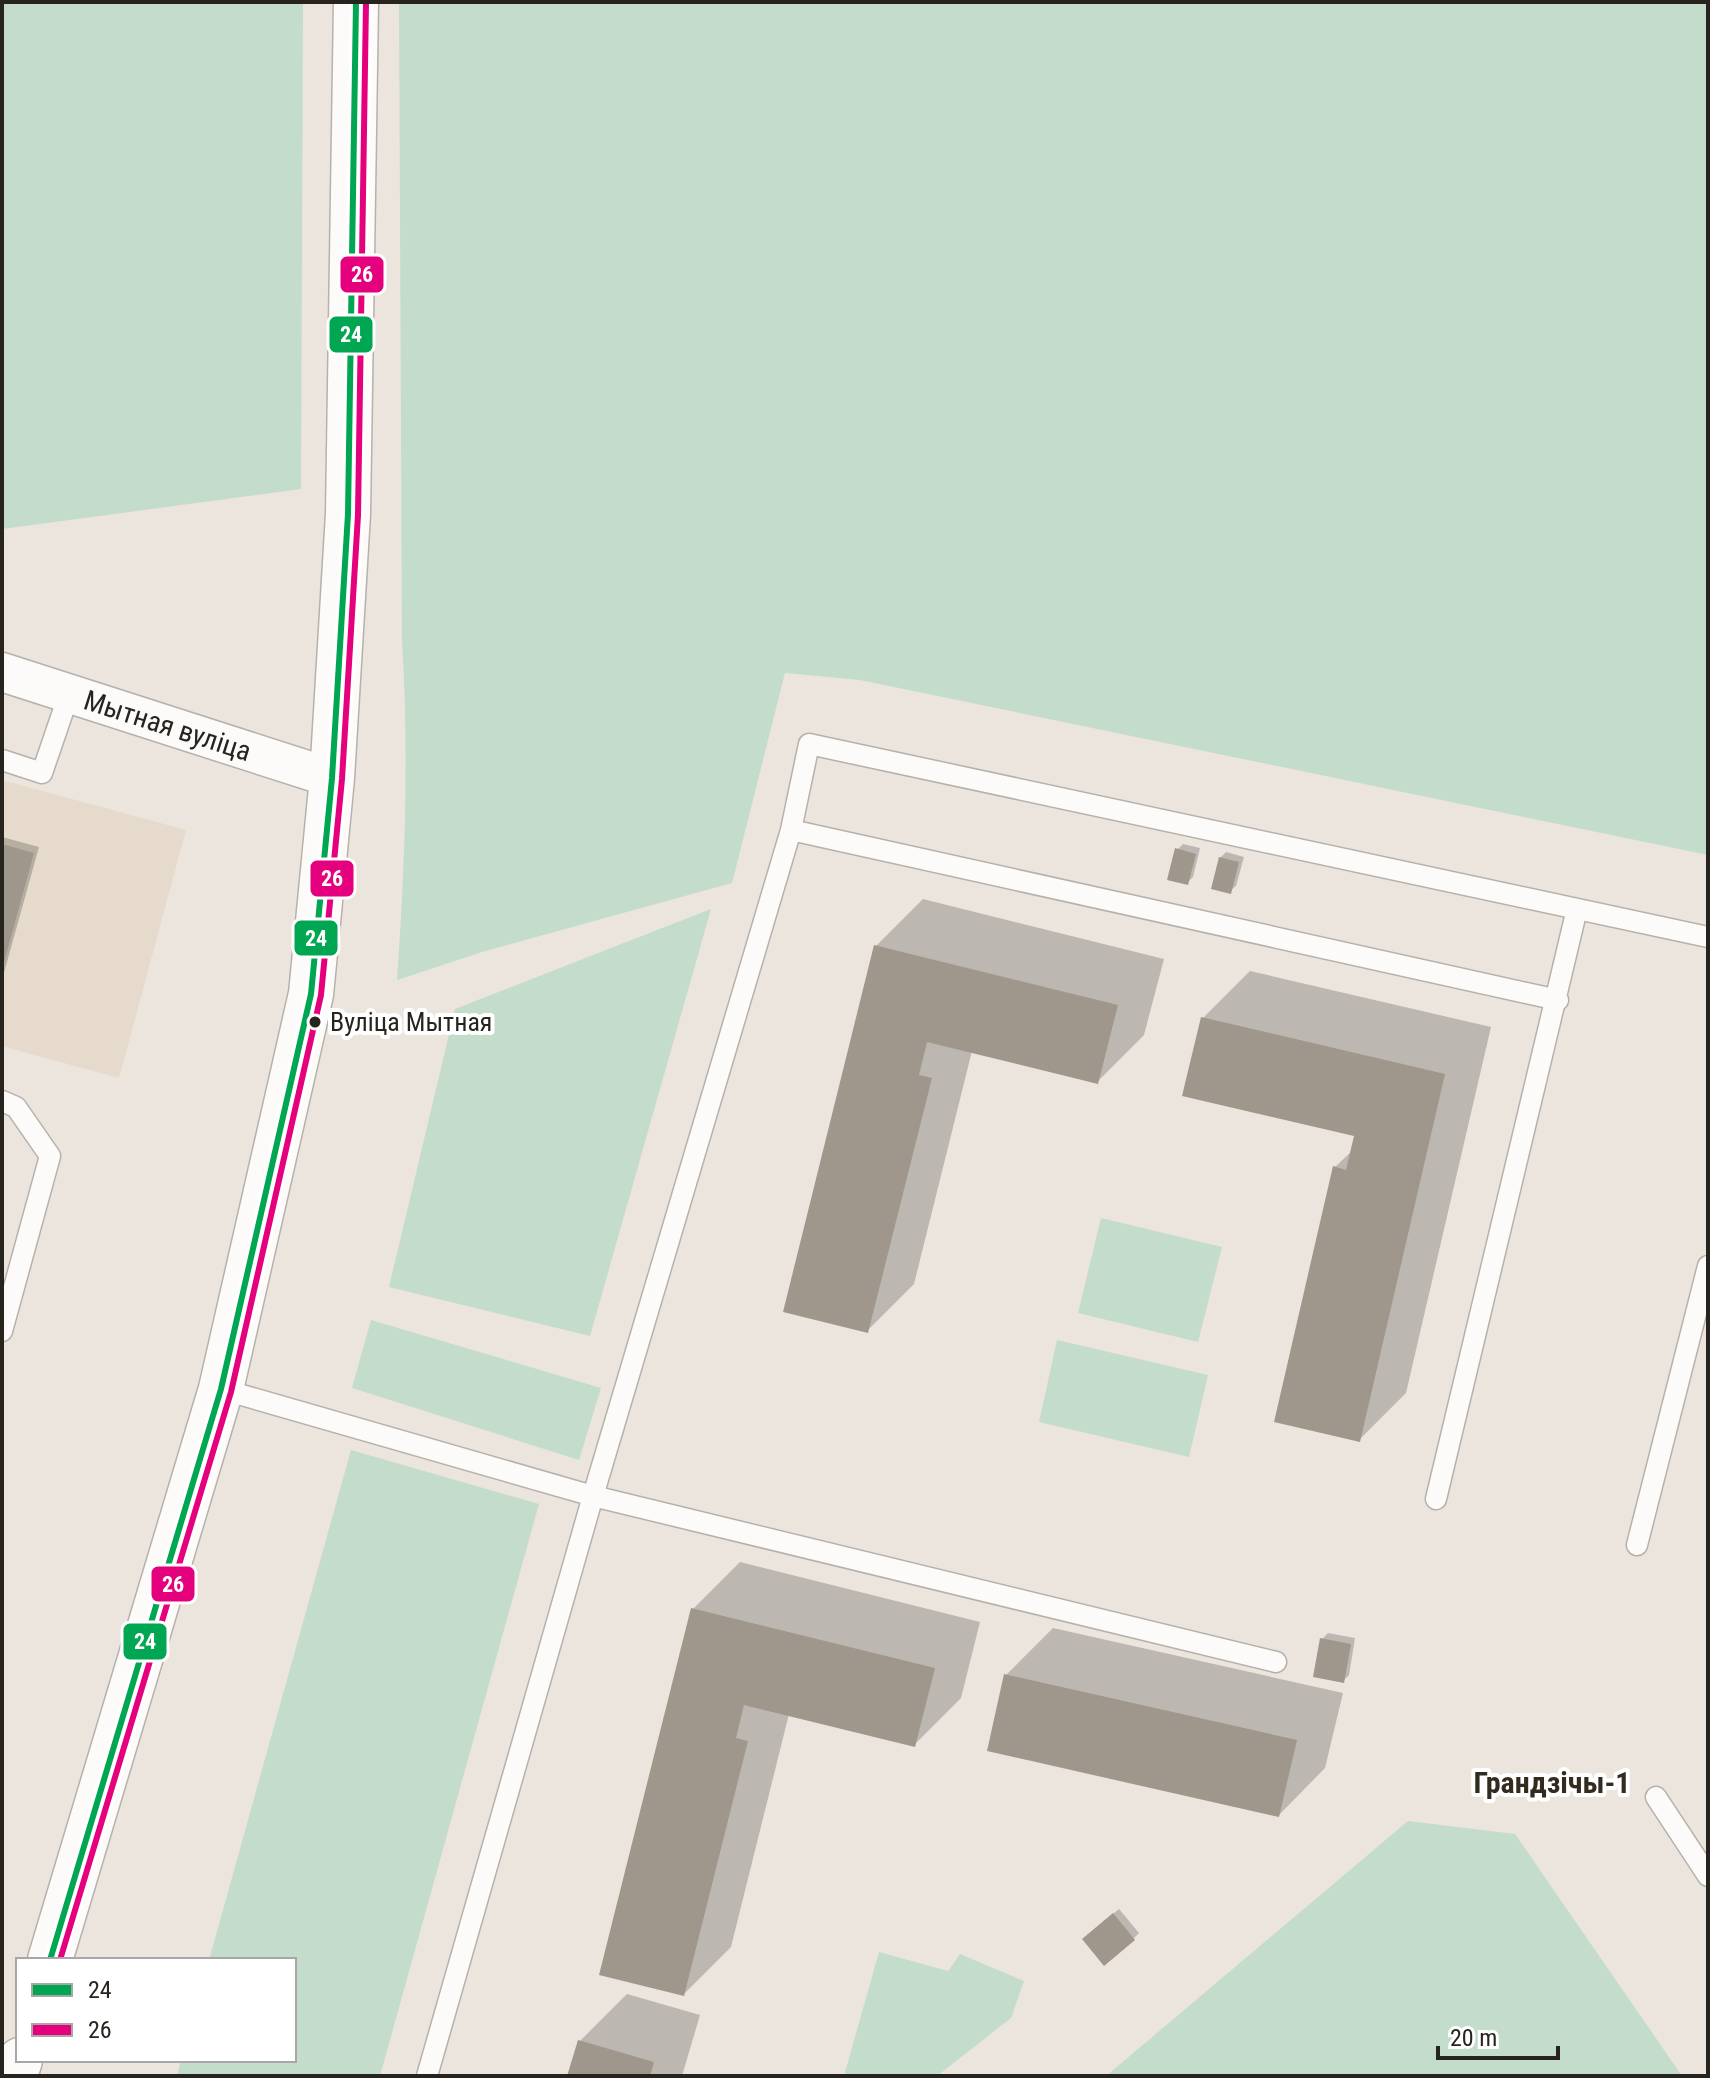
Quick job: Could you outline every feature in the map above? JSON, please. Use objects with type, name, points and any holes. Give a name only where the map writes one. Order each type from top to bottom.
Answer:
[{"type":"main road","points":[[51,1958],[221,1389],[311,994],[332,778],[350,463],[356,2]]},
{"type":"street","name":"Мытная вуліца","points":[[2,672],[332,778]]},
{"type":"lane","points":[[2,760],[42,773],[69,694]]},
{"type":"lane","points":[[427,2076],[593,1496],[791,830],[809,744],[1708,937]]},
{"type":"lane","points":[[791,830],[1558,1000]]},
{"type":"lane","points":[[1436,1499],[1558,1000],[1577,909]]},
{"type":"lane","points":[[2,1101],[16,1107],[50,1156],[2,1331]]},
{"type":"lane","points":[[1637,1545],[1708,1266]]},
{"type":"lane","points":[[221,1389],[593,1496],[1276,1662]]},
{"type":"lane","points":[[1656,1797],[1708,1876]]},
{"type":"shaded area","points":[[2,780],[186,830],[119,1078],[2,1046]]},
{"type":"green space","points":[[2,2],[303,2],[301,489],[2,529]]},
{"type":"green space","points":[[399,2],[1708,2],[1708,855],[860,680],[785,673],[732,883],[482,952],[397,980],[406,767],[402,640]]},
{"type":"green space","points":[[711,909],[590,1336],[389,1287],[455,1009]]},
{"type":"green space","points":[[1101,1218],[1222,1247],[1198,1342],[1078,1313]]},
{"type":"green space","points":[[371,1320],[601,1388],[579,1460],[352,1388]]},
{"type":"green space","points":[[1057,1340],[1208,1375],[1189,1457],[1039,1422]]},
{"type":"green space","points":[[351,1450],[539,1504],[380,2076],[177,2076],[180,2062],[296,2062],[296,1958],[210,1958]]},
{"type":"green space","points":[[1408,1821],[1515,1834],[1682,2076],[1106,2076]]},
{"type":"green space","points":[[879,1952],[948,1971],[960,1954],[1024,1981],[1011,2018],[937,2076],[844,2076]]},
{"type":"building","points":[[2,844],[34,853],[3,966],[2,966]]},
{"type":"building","points":[[1175,848],[1196,854],[1188,885],[1167,880]]},
{"type":"building","points":[[1219,857],[1239,862],[1231,894],[1211,889]]},
{"type":"building","points":[[874,945],[1118,1005],[1098,1084],[927,1042],[919,1075],[932,1078],[868,1333],[783,1312]]},
{"type":"building","points":[[1201,1017],[1445,1074],[1360,1442],[1274,1422],[1333,1166],[1346,1170],[1354,1136],[1182,1096]]},
{"type":"building","points":[[691,1608],[935,1668],[915,1747],[744,1705],[736,1738],[748,1741],[684,1996],[599,1975]]},
{"type":"building","points":[[1320,1638],[1351,1644],[1344,1683],[1313,1677]]},
{"type":"building","points":[[1004,1674],[1297,1740],[1279,1817],[987,1751]]},
{"type":"building","points":[[1113,1913],[1135,1940],[1104,1966],[1082,1939]]},
{"type":"building","points":[[578,2040],[654,2062],[650,2076],[567,2076]]},
{"type":"transit line","name":"24","points":[[51,1958],[221,1389],[311,994],[332,778],[348,514],[356,2]]},
{"type":"transit line","name":"26","points":[[61,1958],[231,1392],[321,995],[342,779],[358,515],[366,2]]},
{"type":"place","name":"Вуліца Мытная","points":[[315,1022]]},
{"type":"district","name":"Грандзічы-1","points":[[1552,1782]]}]
